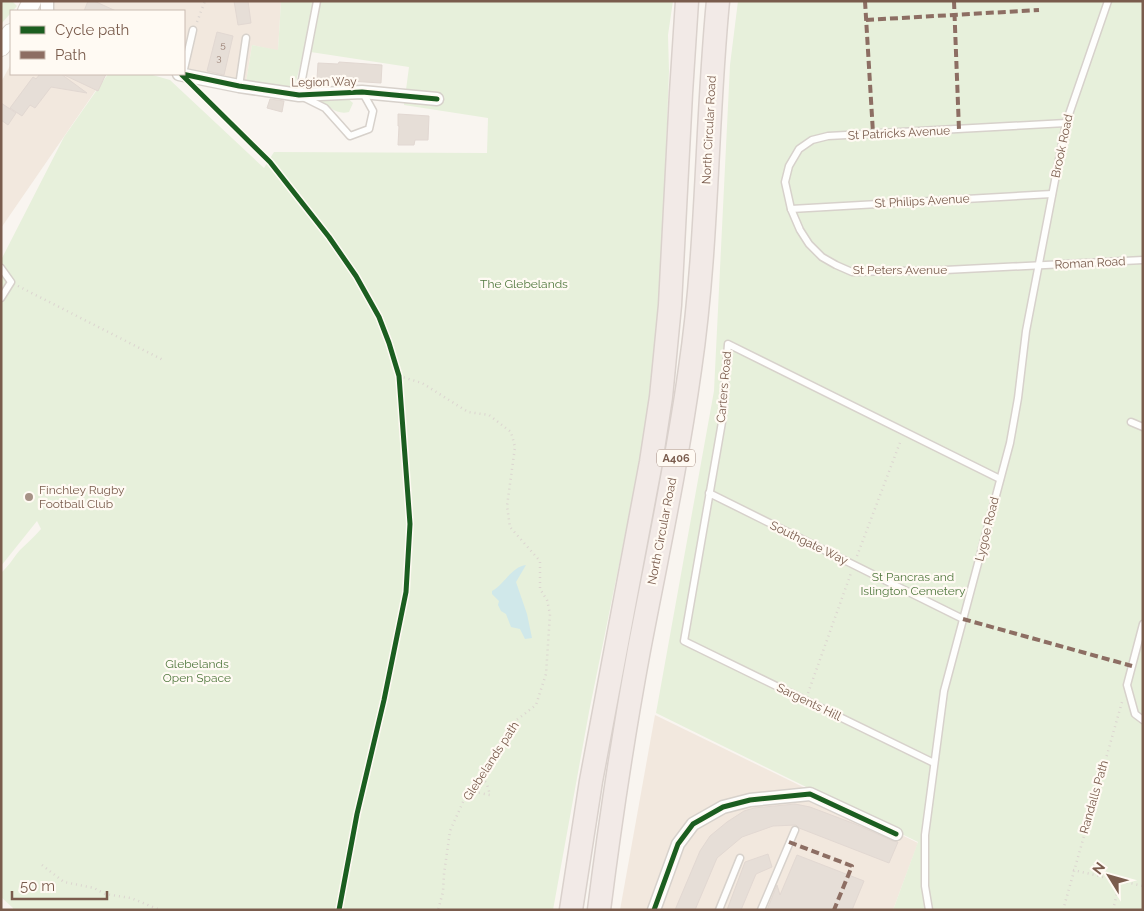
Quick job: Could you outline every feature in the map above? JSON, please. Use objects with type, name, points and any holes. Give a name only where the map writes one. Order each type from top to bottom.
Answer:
[{"type":"highway","name":"North Circular Road","points":[[571,910],[591,781],[648,480],[661,397],[670,305],[687,1]]},
{"type":"highway","name":"North Circular Road","points":[[599,910],[613,801],[679,443],[691,366],[704,233],[714,41],[718,1]]},
{"type":"street","points":[[1,47],[10,34]]},
{"type":"street","name":"Legion Way","points":[[185,74],[240,86],[299,95],[362,92],[437,99]]},
{"type":"street","points":[[654,910],[678,844],[693,824],[723,807],[750,800],[808,799],[896,834]]},
{"type":"lane","points":[[317,1],[299,95],[324,108],[350,136],[369,129],[372,111],[362,92]]},
{"type":"lane","name":"Brook Road","points":[[1038,266],[1066,123],[1108,1]]},
{"type":"lane","points":[[185,61],[193,30]]},
{"type":"lane","points":[[240,86],[246,38]]},
{"type":"lane","name":"St Patricks Avenue","points":[[792,209],[786,182],[789,166],[799,149],[812,140],[828,136],[1066,123]]},
{"type":"lane","name":"St Philips Avenue","points":[[792,209],[1052,194]]},
{"type":"lane","name":"St Peters Avenue","points":[[792,209],[800,230],[809,244],[836,266],[852,272],[1038,266]]},
{"type":"lane","name":"Roman Road","points":[[1038,266],[1143,260]]},
{"type":"lane","name":"Lygoe Road","points":[[929,910],[925,886],[925,836],[944,691],[1010,443],[1018,398],[1026,331],[1038,266]]},
{"type":"lane","points":[[1,268],[11,282],[1,298]]},
{"type":"lane","name":"Carters Road","points":[[684,641],[722,422],[728,344],[1000,479]]},
{"type":"lane","points":[[1131,422],[1143,427]]},
{"type":"lane","name":"Southgate Way","points":[[709,493],[963,619]]},
{"type":"lane","points":[[1143,624],[1127,685],[1135,714],[1143,720]]},
{"type":"lane","name":"Sargents Hill","points":[[684,641],[934,763]]},
{"type":"lane","points":[[761,910],[795,830]]},
{"type":"lane","points":[[719,910],[740,858]]},
{"type":"path","points":[[193,30],[205,1]]},
{"type":"path","points":[[11,282],[163,360]]},
{"type":"path","points":[[396,368],[399,386]]},
{"type":"path","points":[[469,791],[490,795],[487,784],[481,775]]},
{"type":"path","points":[[42,865],[64,882],[94,888],[105,894],[131,898],[160,910]]},
{"type":"path","points":[[1073,870],[1143,886]]},
{"type":"path","points":[[1113,910],[1120,881]]},
{"type":"shaded area","points":[[46,1],[281,1],[278,51],[252,45],[246,82],[185,69],[185,10],[42,10]]},
{"type":"shaded area","points":[[10,66],[10,75],[106,75],[1,228],[1,82]]},
{"type":"shaded area","points":[[655,715],[918,843],[893,910],[620,910]]},
{"type":"green space","points":[[1,1],[12,1],[17,6],[13,10],[10,10],[10,14],[2,23]]},
{"type":"green space","points":[[281,1],[673,1],[668,35],[669,71],[660,307],[643,447],[589,712],[553,910],[13,910],[1,897],[1,573],[41,529],[37,521],[1,566],[1,260],[64,137],[107,75],[152,75],[170,80],[264,168],[274,152],[487,153],[488,118],[404,105],[409,67],[304,51],[294,89],[246,82],[252,45],[278,50]]},
{"type":"green space","name":"St Pancras and Islington Cemetery","points":[[738,1],[1143,1],[1143,910],[893,910],[918,842],[656,713],[714,391],[730,65]]},
{"type":"green space","points":[[347,98],[353,103],[349,112],[345,113],[333,110],[320,100]]},
{"type":"water","points":[[526,565],[516,582],[527,614],[532,638],[525,639],[520,629],[511,627],[506,614],[501,611],[498,605],[499,601],[492,594],[492,591],[516,569]]},
{"type":"building","points":[[88,1],[94,1],[114,10],[84,10]]},
{"type":"building","points":[[234,1],[248,1],[251,23],[238,25]]},
{"type":"building","points":[[217,32],[233,36],[224,75],[207,71]]},
{"type":"building","points":[[339,62],[382,65],[381,83],[317,79],[318,63],[338,64]]},
{"type":"building","points":[[39,75],[62,75],[87,93],[51,87],[35,108],[30,105],[22,116],[10,108],[33,77],[36,79]]},
{"type":"building","points":[[64,75],[106,75],[98,91]]},
{"type":"building","points":[[270,99],[284,101],[282,112],[267,108]]},
{"type":"building","points":[[1,103],[16,113],[8,125],[1,120]]},
{"type":"building","points":[[398,114],[429,116],[428,140],[415,140],[414,145],[398,145]]},
{"type":"building","points":[[795,804],[810,807],[898,842],[889,863],[799,828],[796,825],[773,826],[742,837],[717,858],[695,910],[675,910],[700,851],[710,836],[744,811],[754,808]]},
{"type":"building","points":[[768,854],[772,867],[756,874],[741,910],[727,910],[745,862]]},
{"type":"building","points":[[797,855],[864,881],[852,910],[767,910],[777,885],[780,895]]},
{"type":"marked path","points":[[865,1],[873,133]]},
{"type":"marked path","points":[[954,1],[959,130]]},
{"type":"marked path","points":[[866,20],[1039,10]]},
{"type":"marked path","points":[[963,619],[1132,666]]},
{"type":"marked path","points":[[789,842],[852,866],[834,910]]},
{"type":"cycle path","points":[[182,75],[270,162],[329,237],[356,276],[379,317],[399,376],[410,524],[406,592],[384,700],[357,814],[339,910]]},
{"type":"cycle path","points":[[185,75],[239,86],[299,95],[362,92],[437,99]]},
{"type":"cycle path","points":[[654,910],[678,844],[693,824],[723,807],[750,800],[810,794],[896,834]]},
{"type":"place","name":"Finchley Rugby Football Club","points":[[29,497]]},
{"type":"park label","name":"The Glebelands","points":[[524,284]]},
{"type":"park label","name":"Glebelands Open Space","points":[[197,671]]}]
